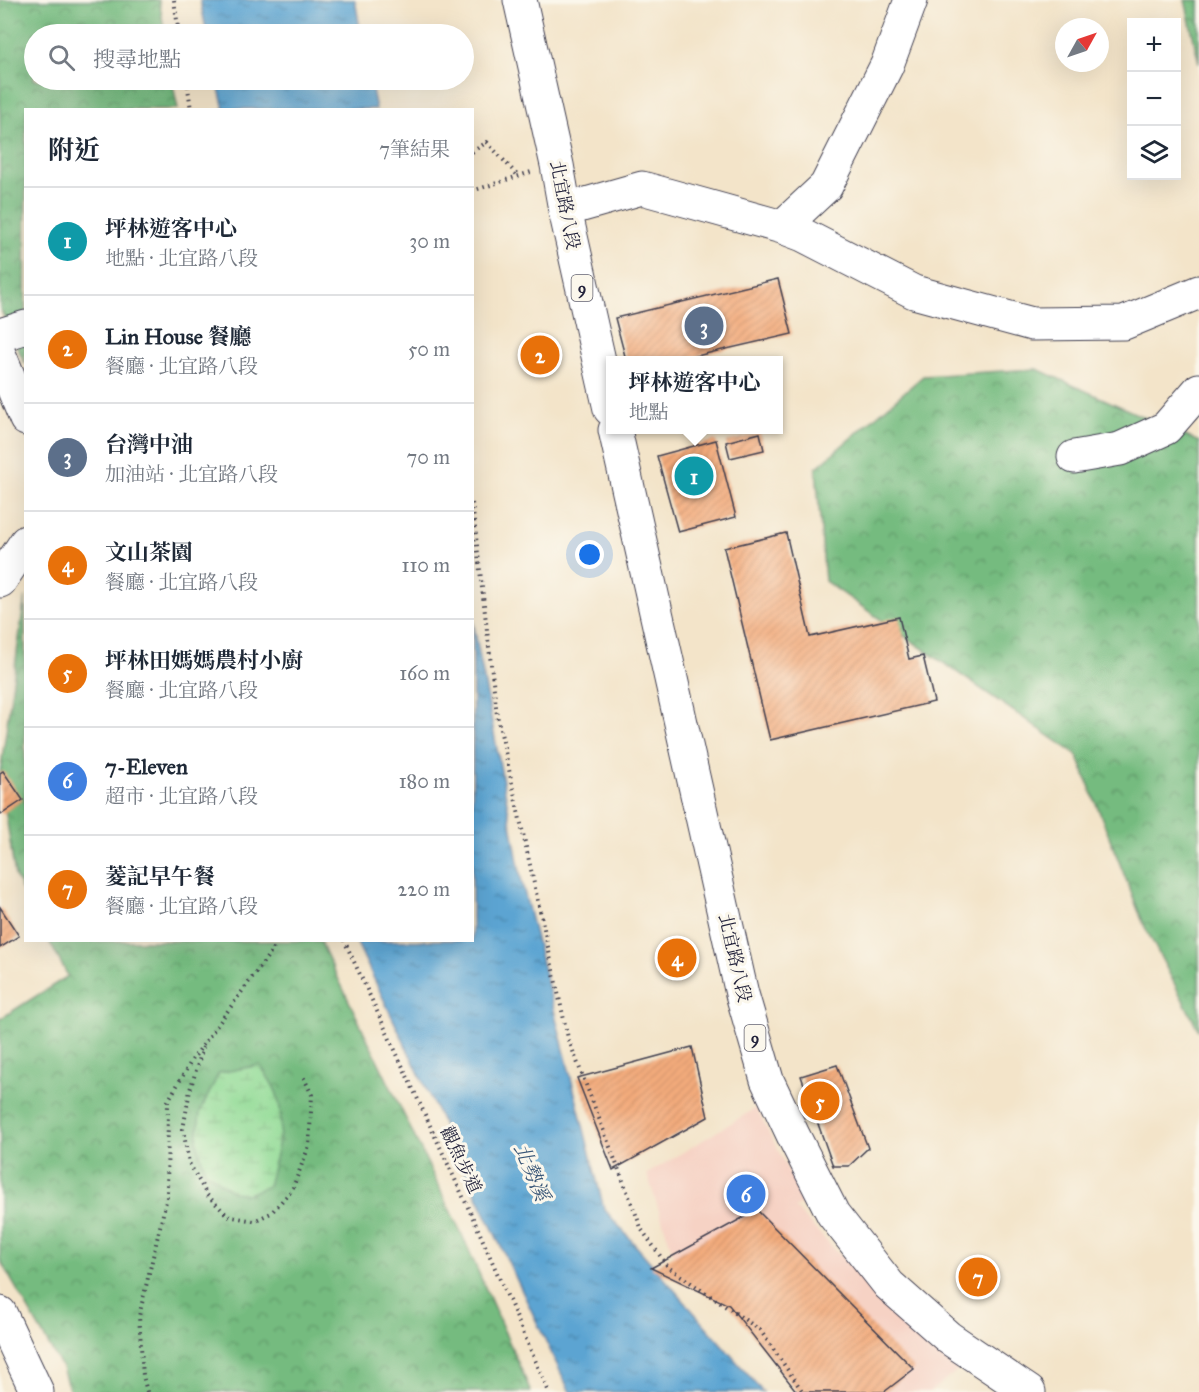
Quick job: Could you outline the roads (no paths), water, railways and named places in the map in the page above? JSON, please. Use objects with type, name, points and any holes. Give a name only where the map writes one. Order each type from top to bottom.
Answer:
[{"type":"main road","name":"北宜路八段","points":[[520,0],[606,391]]},
{"type":"main road","points":[[782,227],[826,186],[887,65],[911,0]]},
{"type":"main road","points":[[565,210],[642,188],[782,227],[803,235],[914,292],[1032,324],[1124,323],[1199,292]]},
{"type":"main road","points":[[0,334],[24,328]]},
{"type":"main road","points":[[0,356],[24,414]]},
{"type":"main road","points":[[1074,457],[1120,449],[1166,428],[1199,390]]},
{"type":"main road","name":"北宜路八段","points":[[616,434],[742,994],[767,1080],[833,1214],[889,1285],[949,1338],[1029,1392]]},
{"type":"main road","points":[[0,581],[24,544]]},
{"type":"main road","points":[[0,1312],[37,1392]]},
{"type":"water","points":[[200,0],[355,0],[359,24],[205,24]]},
{"type":"water","points":[[219,90],[372,90],[376,108],[224,108]]},
{"type":"water","name":"北勢溪","points":[[474,626],[522,883],[604,1209],[763,1392],[570,1392],[356,942],[474,942]]},
{"type":"place","name":"台灣中油","points":[[704,326]]},
{"type":"place","name":"Lin House 餐廳","points":[[540,355]]},
{"type":"place","name":"坪林遊客中心","points":[[694,476]]},
{"type":"place","name":"文山茶園","points":[[677,958]]},
{"type":"place","name":"坪林田媽媽農村小廚","points":[[820,1101]]},
{"type":"place","name":"7-Eleven","points":[[746,1194]]},
{"type":"place","name":"菱記早午餐","points":[[978,1277]]}]
